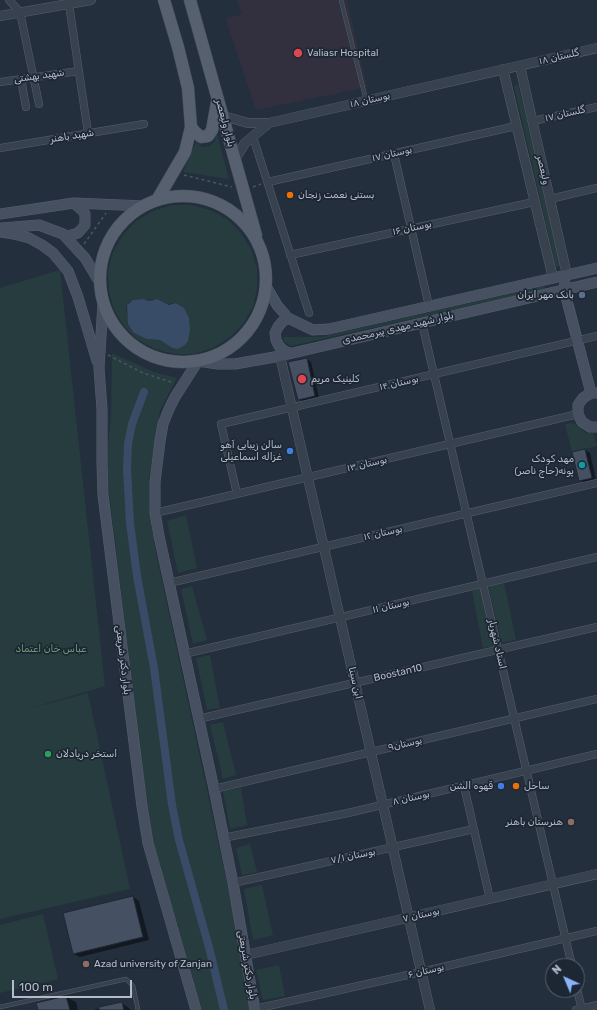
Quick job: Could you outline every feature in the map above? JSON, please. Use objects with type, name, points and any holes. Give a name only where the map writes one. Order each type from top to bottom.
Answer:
[{"type":"main road","points":[[157,200],[185,152],[191,127],[188,88],[178,46],[164,0]]},
{"type":"main road","name":"بلوار ولیعصر","points":[[190,0],[259,246]]},
{"type":"main road","points":[[191,127],[201,137],[208,136],[212,130],[218,98]]},
{"type":"main road","points":[[177,196],[198,197],[217,203],[234,214],[249,228],[259,246],[265,266],[266,286],[261,308],[251,327],[236,343],[218,355],[198,361],[170,362],[152,357],[135,348],[121,336],[110,320],[103,303],[100,283],[101,265],[106,247],[116,230],[128,217],[144,206],[157,200],[177,196]]},
{"type":"main road","points":[[0,214],[74,204],[144,206]]},
{"type":"main road","points":[[0,228],[39,225],[68,236],[78,233],[84,225],[85,214],[74,204]]},
{"type":"main road","points":[[0,232],[21,236],[42,245],[53,253],[68,271],[78,297],[99,368]]},
{"type":"main road","points":[[63,234],[85,258],[100,283]]},
{"type":"main road","name":"بلوار شهید مهدی پیرمحمدی","points":[[288,318],[313,330],[329,329],[597,268]]},
{"type":"main road","points":[[567,275],[564,289],[577,341],[594,393],[587,395],[580,401],[578,405],[578,414],[586,425],[597,427]]},
{"type":"main road","points":[[553,278],[564,289]]},
{"type":"main road","name":"بلوار شهید مهدی پیرمحمدی","points":[[198,361],[218,364],[235,364],[422,323],[597,282]]},
{"type":"main road","points":[[266,286],[288,318],[282,322],[275,333],[276,340],[279,346],[284,350],[285,354]]},
{"type":"main road","name":"بلوار دکتر شریعتی","points":[[103,303],[99,368],[102,409],[103,495],[142,806],[148,843],[196,1010]]},
{"type":"main road","name":"بلوار دکتر شریعتی","points":[[198,361],[182,385],[163,424],[155,482],[155,513],[158,536],[214,789],[255,1009]]},
{"type":"street","points":[[9,0],[20,12],[39,104]]},
{"type":"street","points":[[0,16],[91,0]]},
{"type":"street","points":[[69,4],[88,134]]},
{"type":"street","name":"گلستان ۱۸","points":[[520,66],[597,48]]},
{"type":"street","name":"بوستان ۱۸","points":[[235,159],[245,142],[270,123],[520,66]]},
{"type":"street","name":"ولیعصر","points":[[520,66],[567,275]]},
{"type":"street","name":"ولیعصر","points":[[503,70],[553,278]]},
{"type":"street","name":"شهید بهشتی","points":[[0,82],[79,71]]},
{"type":"street","points":[[21,79],[26,107]]},
{"type":"street","name":"گلستان ۱۷","points":[[532,121],[597,107]]},
{"type":"street","points":[[223,116],[248,123],[270,123]]},
{"type":"street","name":"شهید باهنر","points":[[0,148],[144,124]]},
{"type":"street","name":"بوستان ۱۷","points":[[268,182],[516,126]]},
{"type":"street","points":[[253,136],[309,313]]},
{"type":"street","points":[[394,154],[429,306]]},
{"type":"street","points":[[550,199],[597,188]]},
{"type":"street","name":"بوستان ۱۶","points":[[290,255],[534,202]]},
{"type":"street","name":"استاد شهریار","points":[[422,323],[570,958]]},
{"type":"street","name":"بوستان ۱۴","points":[[237,494],[221,424],[597,336]]},
{"type":"street","name":"ابن سینا","points":[[285,354],[292,408],[430,1010]]},
{"type":"street","name":"بوستان ۱۳","points":[[155,513],[578,414]]},
{"type":"street","name":"بوستان ۱۲","points":[[169,583],[597,483]]},
{"type":"street","name":"بوستان ۱۱","points":[[184,654],[597,557]]},
{"type":"street","name":"Boostan10","points":[[198,720],[597,627]]},
{"type":"street","name":"بوستان۹","points":[[214,789],[597,700]]},
{"type":"street","name":"بوستان ۸","points":[[223,838],[464,786],[597,754]]},
{"type":"street","points":[[464,786],[490,899]]},
{"type":"street","name":"بوستان ۷/۱","points":[[232,883],[474,829]]},
{"type":"street","name":"بوستان ۷","points":[[246,955],[597,874]]},
{"type":"street","name":"بوستان ۶","points":[[255,1009],[597,931]]},
{"type":"street","points":[[578,998],[580,1010],[597,1005]]},
{"type":"lane","points":[[342,0],[366,101]]},
{"type":"lane","points":[[0,1008],[126,979],[133,986],[138,1010]]},
{"type":"path","points":[[174,173],[244,190],[268,182]]},
{"type":"path","points":[[79,251],[112,205]]},
{"type":"path","points":[[100,350],[143,373],[182,385]]},
{"type":"shaded area","name":"Valiasr Hospital","points":[[237,0],[347,0],[367,87],[256,110],[226,19],[242,14]]},
{"type":"green space","points":[[518,84],[561,266],[556,267],[514,86]]},
{"type":"green space","points":[[216,130],[229,179],[183,172],[196,142],[203,147],[210,146],[215,141]]},
{"type":"green space","points":[[172,205],[191,205],[210,210],[227,219],[241,233],[251,249],[257,268],[257,288],[253,307],[243,324],[229,338],[213,348],[194,354],[174,354],[155,349],[138,340],[124,326],[114,310],[109,291],[108,271],[113,252],[123,235],[136,221],[153,211]],"holes":[[[133,300],[160,300],[166,304],[176,303],[180,305],[182,347],[178,349],[172,348],[160,340],[151,340],[128,319],[126,308],[128,303]]]},
{"type":"green space","name":"عباس خان اعتماد","points":[[60,270],[105,686],[28,709],[88,693],[130,889],[0,919],[0,288]]},
{"type":"green space","points":[[544,286],[545,289],[291,346],[283,341],[284,337],[321,337]]},
{"type":"green space","points":[[112,353],[154,372],[177,378],[160,410],[149,480],[149,509],[155,548],[234,916],[250,1010],[202,1010],[154,849],[141,759],[109,492],[107,456],[111,417]]},
{"type":"green space","points":[[573,423],[586,433],[593,433],[597,446],[572,452],[565,424]]},
{"type":"green space","points":[[186,515],[197,568],[178,573],[167,521]]},
{"type":"green space","points":[[504,583],[516,640],[502,643],[488,586]]},
{"type":"green space","points":[[192,586],[207,640],[193,644],[181,589]]},
{"type":"green space","points":[[482,588],[495,646],[483,648],[472,591]]},
{"type":"green space","points":[[210,655],[220,708],[207,710],[196,658]]},
{"type":"green space","points":[[223,722],[236,775],[223,779],[210,725]]},
{"type":"green space","points":[[241,788],[247,825],[230,829],[223,791]]},
{"type":"green space","points":[[250,844],[257,872],[242,875],[236,848]]},
{"type":"green space","points":[[262,885],[273,935],[253,940],[244,889]]},
{"type":"green space","points":[[43,914],[58,979],[0,993],[0,925]]},
{"type":"green space","points":[[279,965],[285,996],[263,1000],[256,970]]},
{"type":"water","points":[[143,299],[149,301],[157,299],[169,305],[176,303],[184,308],[189,318],[190,330],[188,341],[185,345],[178,349],[172,348],[160,340],[147,339],[134,333],[128,324],[127,305],[133,300]]},
{"type":"building","name":"کلینیک مریم","points":[[307,358],[315,396],[298,400],[288,362]]},
{"type":"building","name":"مهد کودک پونه(حاج ناصر)","points":[[585,449],[592,478],[579,481],[572,452]]},
{"type":"building","points":[[133,896],[143,937],[73,954],[63,913]]},
{"type":"building","points":[[66,996],[70,1010],[38,1010],[36,1003]]},
{"type":"building","points":[[122,1002],[124,1010],[99,1010],[99,1007]]},
{"type":"waterway","points":[[144,392],[132,424],[128,444],[127,469],[130,523],[137,576],[154,668],[172,805],[179,840],[210,951],[224,1010]]},
{"type":"place","name":"Valiasr Hospital","points":[[298,53]]},
{"type":"place","name":"بستنی نعمت زنجان","points":[[290,195]]},
{"type":"place","name":"بانک مهر ایران","points":[[582,295]]},
{"type":"place","name":"کلینیک مریم","points":[[302,379]]},
{"type":"place","name":"سالن زیبایی آهو غزاله اسماعیلی","points":[[290,451]]},
{"type":"place","name":"مهد کودک پونه(حاج ناصر)","points":[[582,465]]},
{"type":"place","name":"استخر دریادلان","points":[[48,754]]},
{"type":"place","name":"قهوه الشن","points":[[501,786]]},
{"type":"place","name":"ساحل","points":[[516,786]]},
{"type":"place","name":"هنرستان باهنر","points":[[571,822]]},
{"type":"place","name":"Azad university of Zanjan","points":[[86,964]]}]
